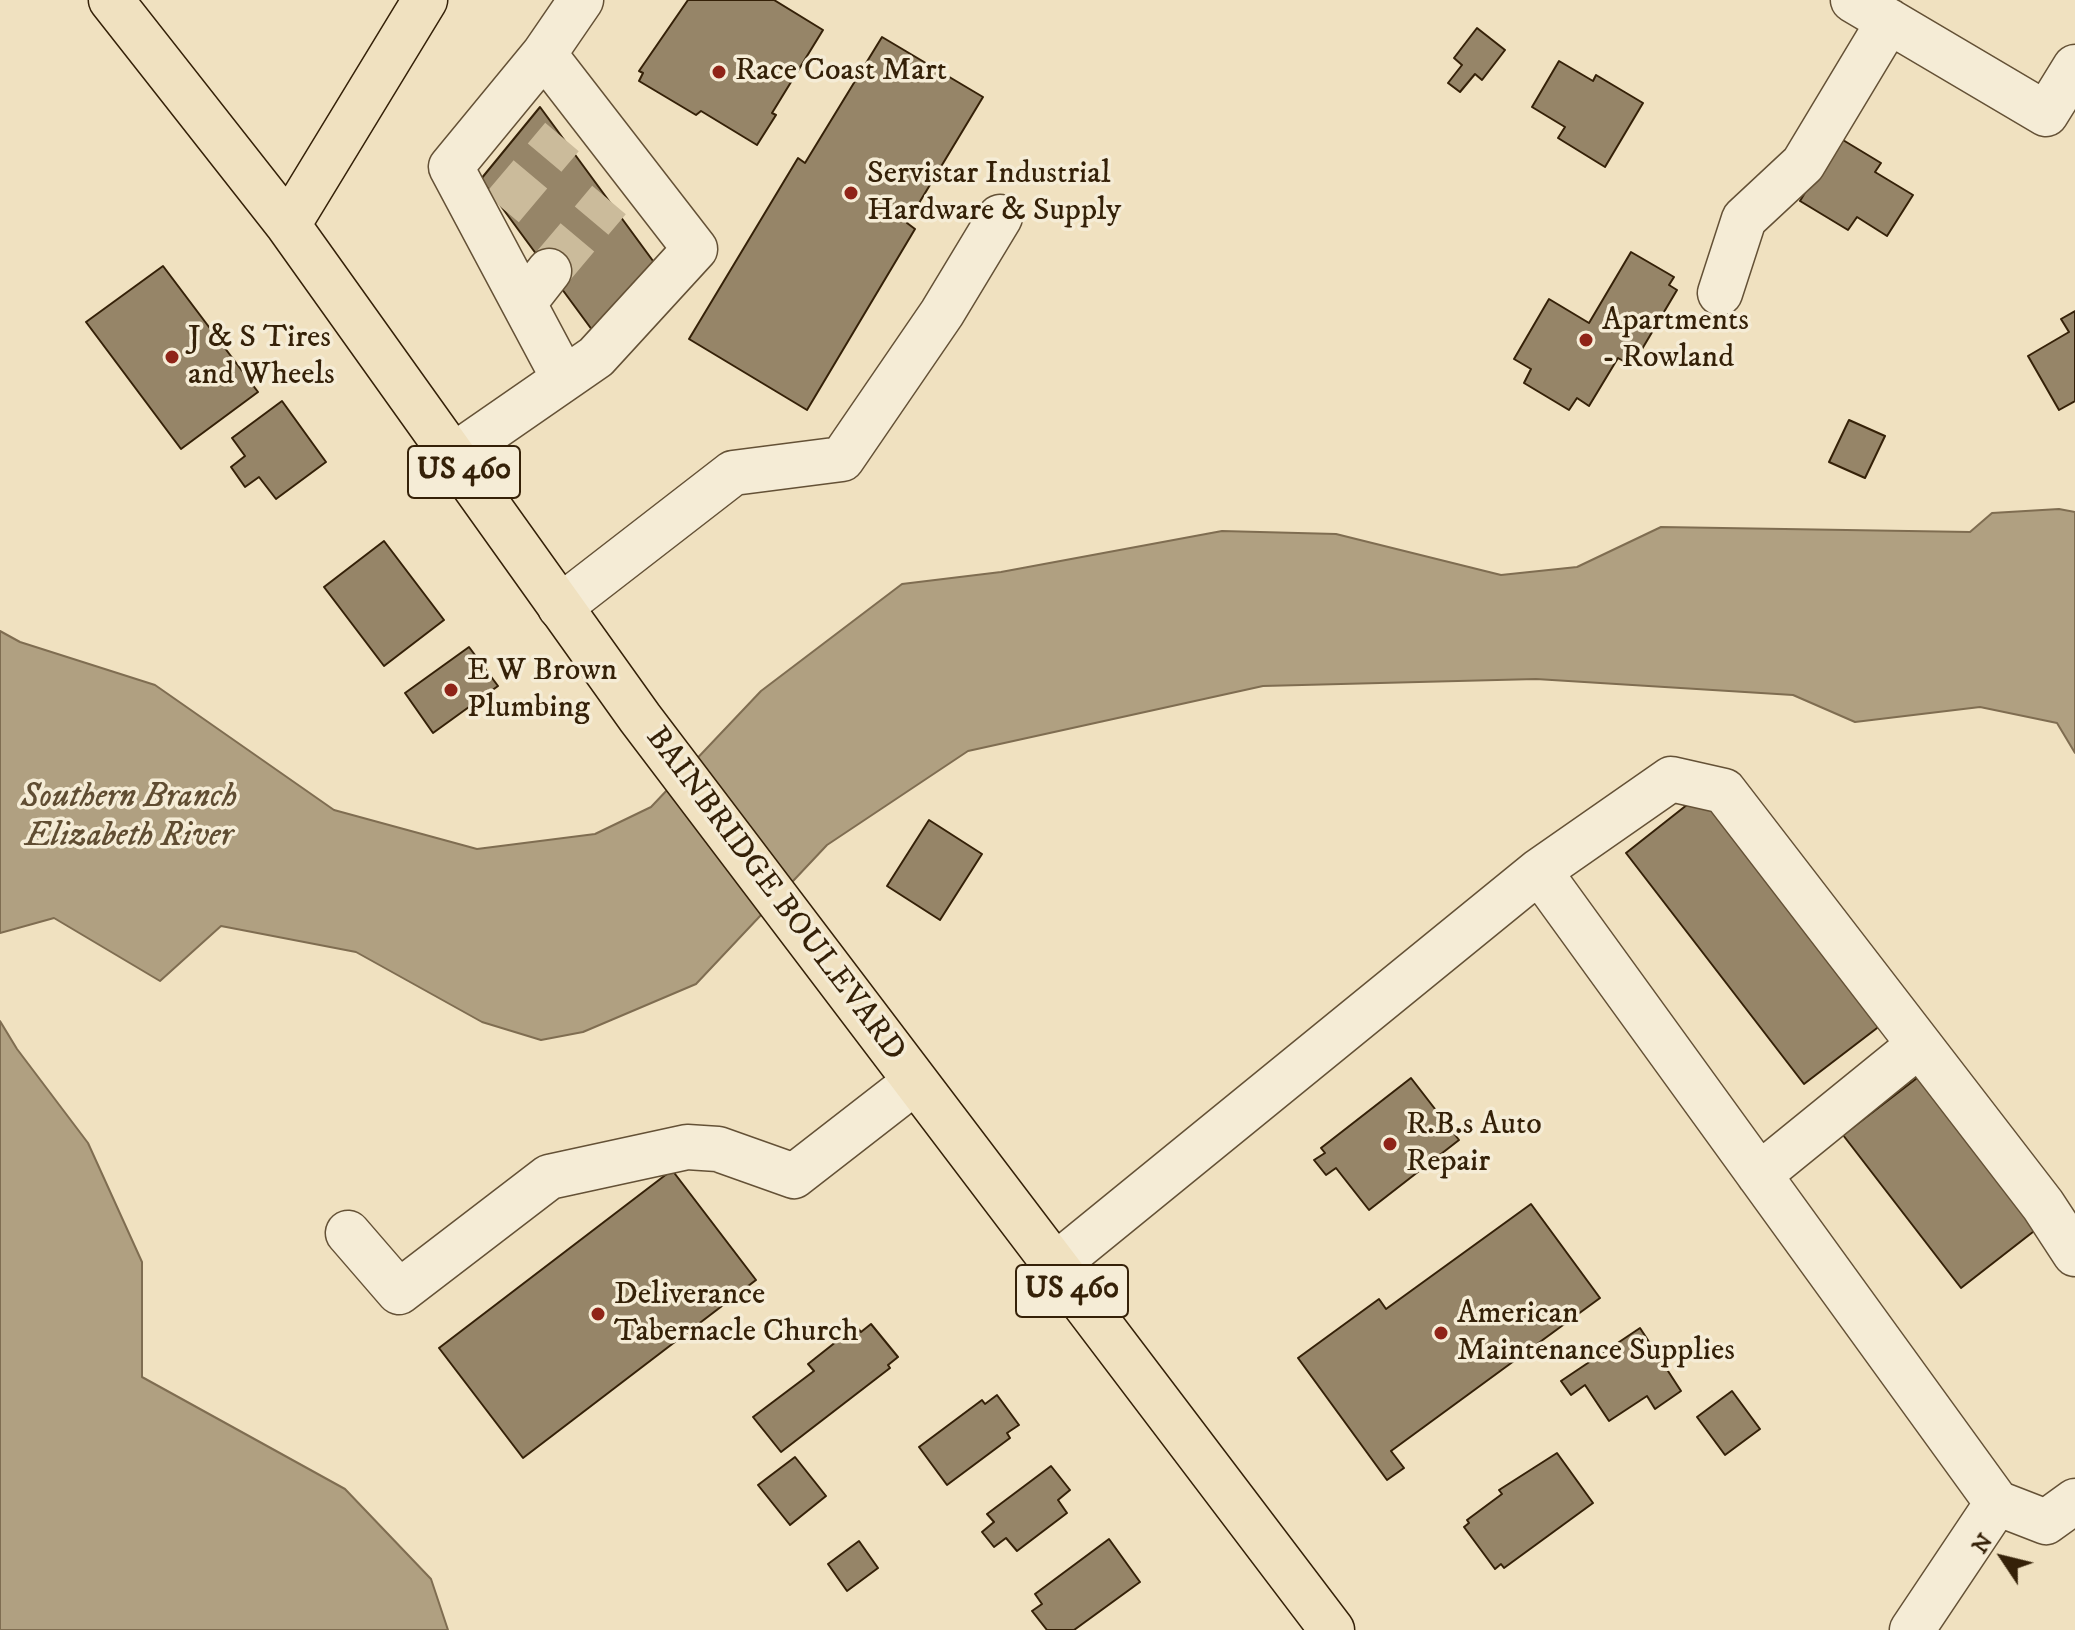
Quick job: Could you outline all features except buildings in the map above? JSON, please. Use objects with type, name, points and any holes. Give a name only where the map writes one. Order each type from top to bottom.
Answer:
[{"type":"main road","name":"BAINBRIDGE BOULEVARD","points":[[111,0],[288,225],[640,718],[1053,1267],[1332,1630]]},
{"type":"main road","points":[[288,225],[423,1]]},
{"type":"street","points":[[564,379],[537,287],[493,218],[451,167],[544,54],[581,0]]},
{"type":"street","points":[[1720,293],[1744,219],[1803,164],[1871,10],[2046,114],[2075,67]]},
{"type":"street","points":[[453,456],[596,357],[695,249],[622,186],[574,122],[544,54]]},
{"type":"street","points":[[560,607],[733,473],[842,459],[942,313],[1000,217]]},
{"type":"street","points":[[1053,1267],[1539,871],[1671,779],[1724,791],[2043,1205],[2075,1254]]},
{"type":"street","points":[[1539,871],[1997,1503],[2046,1522],[2075,1501]]},
{"type":"street","points":[[1759,1175],[1919,1045]]},
{"type":"street","points":[[348,1233],[399,1292],[549,1177],[687,1147],[718,1149],[794,1176],[915,1082]]},
{"type":"street","points":[[1912,1630],[1997,1503]]},
{"type":"water","name":"Southern Branch Elizabeth River","points":[[2059,509],[2075,512],[2075,753],[2057,723],[1980,707],[1855,722],[1793,695],[1536,679],[1263,686],[968,751],[827,845],[696,984],[583,1032],[541,1040],[482,1022],[356,952],[221,926],[160,981],[54,918],[0,933],[0,631],[20,642],[155,685],[334,810],[477,849],[595,834],[651,807],[761,691],[902,584],[1001,572],[1222,531],[1336,534],[1501,575],[1577,567],[1661,527],[1970,532],[1992,513]]},
{"type":"water","points":[[0,1021],[17,1049],[88,1143],[142,1262],[142,1377],[345,1489],[431,1579],[448,1630],[0,1630]]},
{"type":"tunnel","points":[[502,208],[562,137]]},
{"type":"tunnel","points":[[549,271],[609,200]]},
{"type":"place","name":"Race Coast Mart","points":[[719,72]]},
{"type":"place","name":"Servistar Industrial Hardware & Supply","points":[[851,193]]},
{"type":"place","name":"Apartments - Rowland","points":[[1586,340]]},
{"type":"place","name":"J & S Tires and Wheels","points":[[172,357]]},
{"type":"place","name":"E W Brown Plumbing","points":[[451,690]]},
{"type":"place","name":"R.B.s Auto Repair","points":[[1390,1144]]},
{"type":"place","name":"Deliverance Tabernacle Church","points":[[598,1314]]},
{"type":"place","name":"American Maintenance Supplies","points":[[1441,1333]]}]
